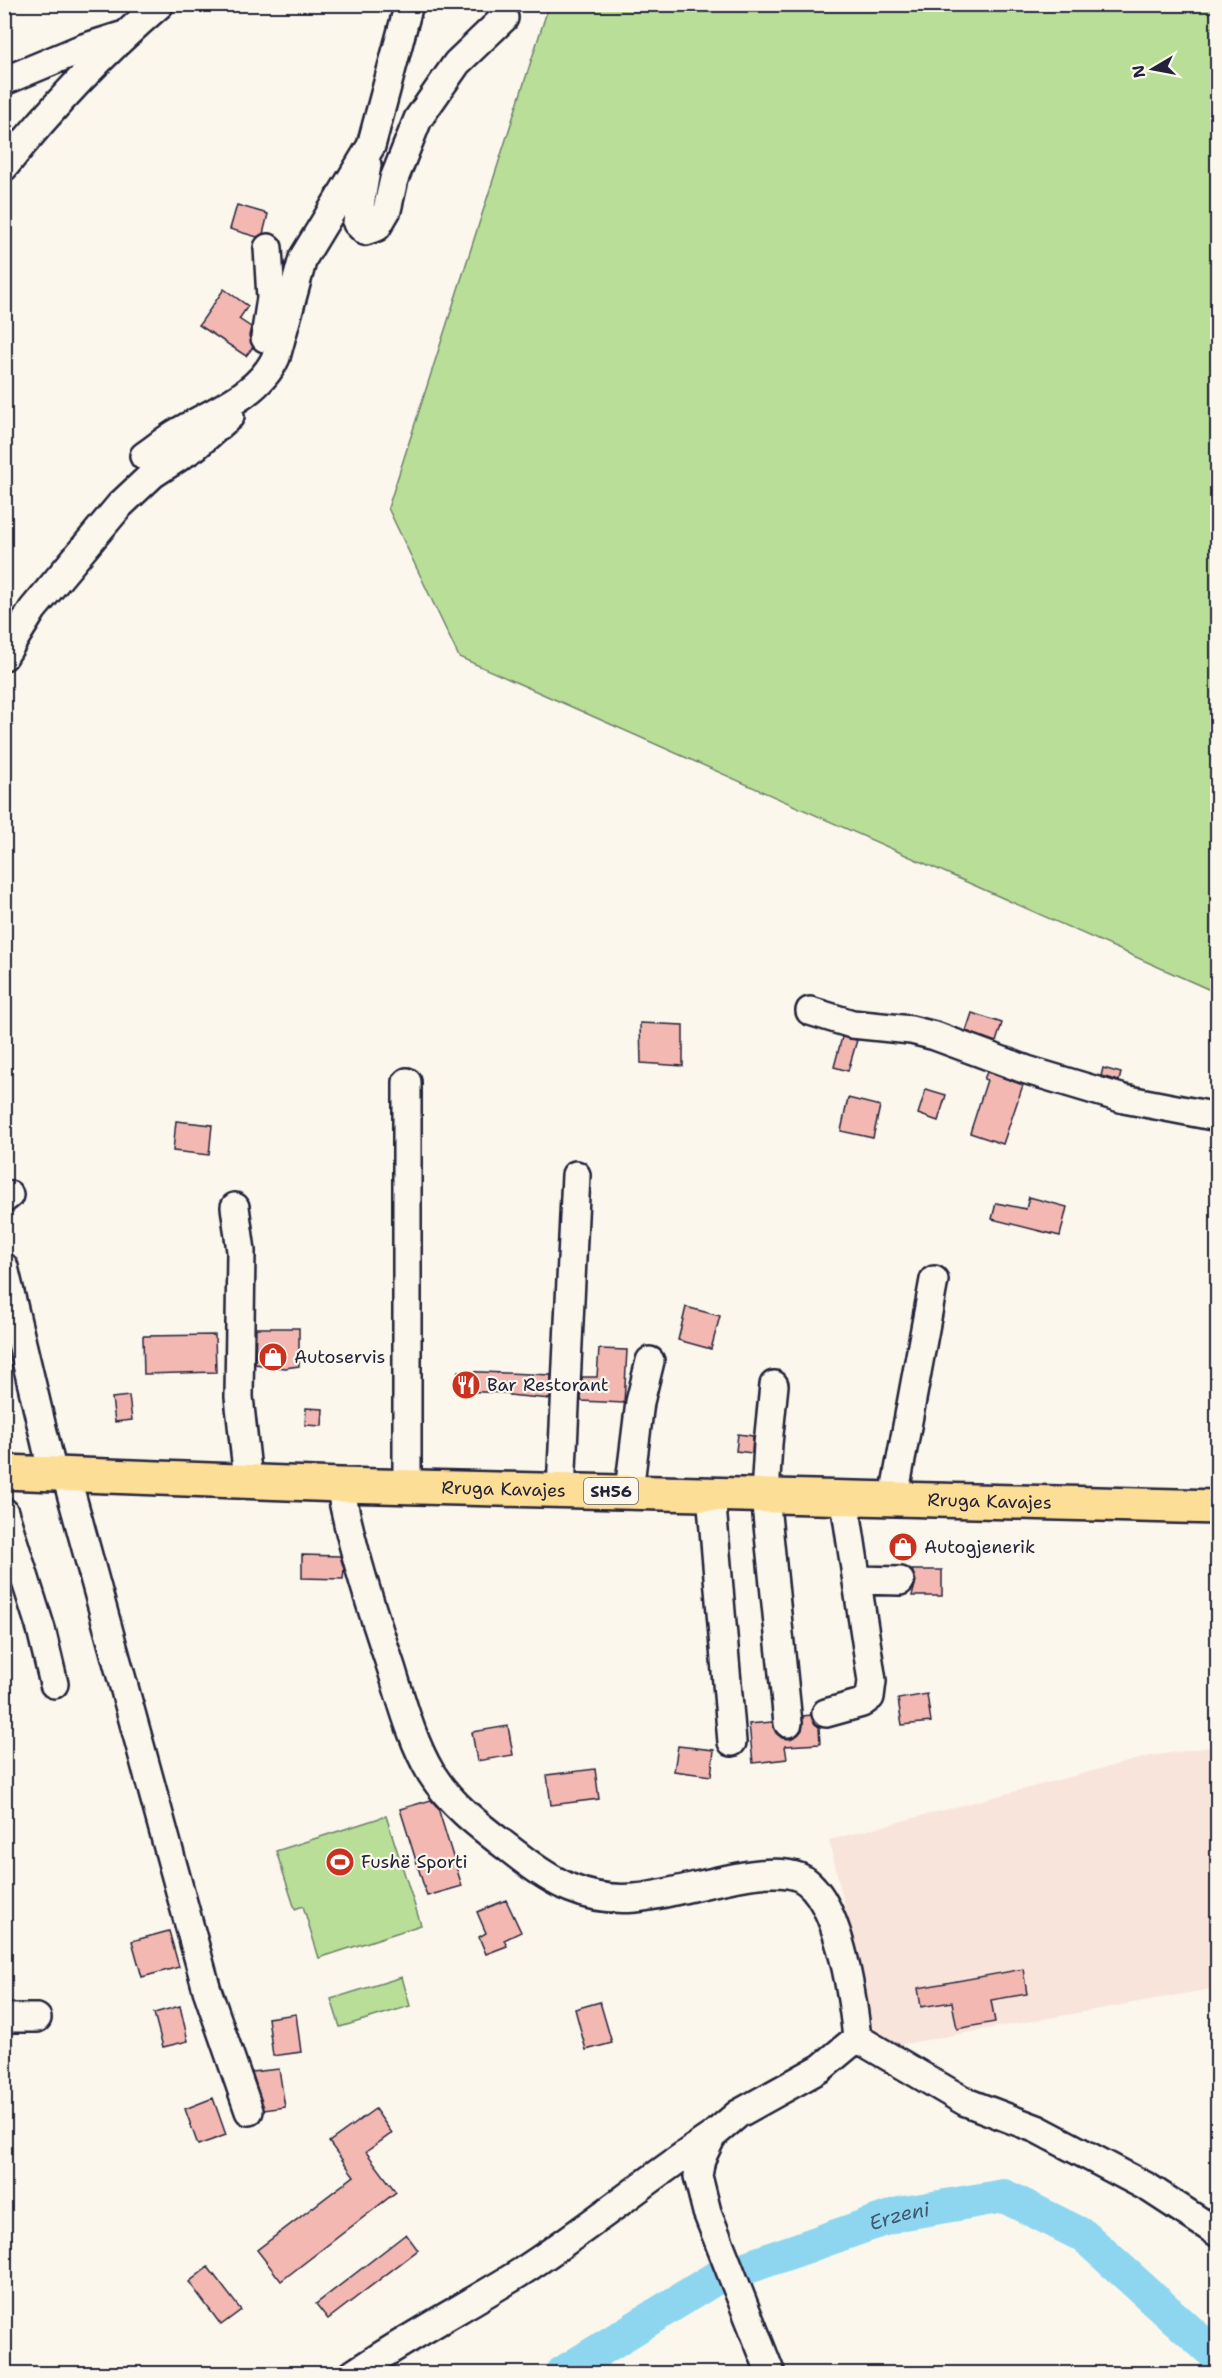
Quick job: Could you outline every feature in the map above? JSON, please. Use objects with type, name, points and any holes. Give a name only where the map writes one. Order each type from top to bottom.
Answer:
[{"type":"main road","name":"Rruga Kavajes","points":[[4,1472],[340,1485],[894,1497],[1218,1507]]},
{"type":"street","points":[[4,166],[39,124],[125,35],[160,4]]},
{"type":"street","points":[[409,4],[371,146],[357,223],[365,231],[377,227],[387,210],[394,179],[418,119],[457,63],[504,18]]},
{"type":"street","points":[[4,81],[84,48],[125,35]]},
{"type":"street","points":[[144,456],[175,434],[221,410],[270,371],[276,357],[303,258],[371,146]]},
{"type":"street","points":[[4,656],[33,609],[120,505],[153,474],[196,446],[228,418],[258,381],[258,367],[270,308],[268,248]]},
{"type":"street","points":[[810,1011],[852,1024],[910,1030],[935,1036],[1028,1070],[1124,1099],[1218,1117]]},
{"type":"street","points":[[407,1083],[407,1486]]},
{"type":"street","points":[[561,1490],[576,1175]]},
{"type":"street","points":[[235,1207],[241,1251],[238,1379],[248,1480]]},
{"type":"street","points":[[4,1267],[60,1474],[207,1990],[249,2111]]},
{"type":"street","points":[[894,1497],[934,1280]]},
{"type":"street","points":[[629,1491],[640,1402],[650,1361]]},
{"type":"street","points":[[774,1385],[765,1495],[788,1723]]},
{"type":"street","points":[[340,1485],[357,1562],[416,1740],[431,1773],[472,1821],[550,1880],[590,1896],[634,1898],[772,1872],[801,1877],[818,1893],[838,1935],[848,1973],[857,2038]]},
{"type":"street","points":[[711,1494],[732,1742]]},
{"type":"street","points":[[826,1713],[862,1703],[870,1697],[872,1681],[844,1496]]},
{"type":"street","points":[[4,1512],[41,1629],[54,1684]]},
{"type":"street","points":[[858,1580],[900,1581]]},
{"type":"street","points":[[4,2018],[37,2018]]},
{"type":"street","points":[[353,2373],[386,2351],[518,2274],[607,2214],[738,2114],[821,2068],[857,2038]]},
{"type":"street","points":[[857,2038],[966,2102],[1037,2128],[1149,2188],[1218,2233]]},
{"type":"street","points":[[712,2136],[701,2159],[698,2176],[707,2212],[771,2373]]},
{"type":"shaded area","points":[[1217,1746],[1217,1988],[893,2046],[876,2040],[829,1840],[1150,1756]]},
{"type":"green space","points":[[549,5],[1217,5],[1217,993],[459,657],[388,508]]},
{"type":"green space","points":[[386,1816],[421,1925],[319,1958],[303,1906],[295,1909],[276,1851]]},
{"type":"green space","points":[[402,1977],[410,2006],[340,2027],[331,1999]]},
{"type":"building","points":[[237,205],[268,214],[263,234],[257,237],[230,229]]},
{"type":"building","points":[[224,289],[248,306],[239,319],[251,327],[249,336],[253,347],[246,356],[199,325]]},
{"type":"building","points":[[972,1013],[1002,1023],[996,1042],[966,1031]]},
{"type":"building","points":[[640,1023],[683,1025],[683,1066],[641,1063]]},
{"type":"building","points":[[842,1037],[857,1040],[848,1071],[834,1067]]},
{"type":"building","points":[[1103,1068],[1121,1073],[1119,1081],[1101,1076]]},
{"type":"building","points":[[987,1072],[1023,1085],[1003,1144],[970,1133],[987,1080],[984,1079]]},
{"type":"building","points":[[926,1089],[946,1095],[938,1121],[918,1114]]},
{"type":"building","points":[[848,1098],[880,1106],[873,1138],[841,1131]]},
{"type":"building","points":[[176,1121],[212,1125],[209,1155],[173,1151]]},
{"type":"building","points":[[1029,1197],[1067,1207],[1060,1236],[992,1219],[996,1203],[1026,1209]]},
{"type":"building","points":[[686,1307],[720,1316],[711,1349],[678,1340]]},
{"type":"building","points":[[256,1328],[299,1328],[299,1366],[285,1368],[255,1364]]},
{"type":"building","points":[[215,1335],[216,1372],[144,1374],[143,1336]]},
{"type":"building","points":[[599,1349],[627,1350],[624,1403],[581,1401],[582,1377],[597,1377]]},
{"type":"building","points":[[458,1371],[551,1375],[550,1399],[509,1395],[509,1393],[457,1391]]},
{"type":"building","points":[[129,1396],[132,1420],[115,1422],[112,1398]]},
{"type":"building","points":[[306,1408],[323,1409],[322,1426],[305,1425]]},
{"type":"building","points":[[738,1434],[753,1436],[752,1453],[736,1451]]},
{"type":"building","points":[[302,1555],[340,1556],[344,1569],[343,1579],[302,1578]]},
{"type":"building","points":[[912,1570],[942,1570],[942,1596],[912,1596],[916,1581]]},
{"type":"building","points":[[927,1694],[931,1722],[902,1725],[898,1699]]},
{"type":"building","points":[[811,1715],[819,1727],[820,1744],[785,1746],[787,1759],[753,1763],[749,1724],[772,1722],[776,1733],[782,1738],[790,1739],[802,1730],[803,1716]]},
{"type":"building","points":[[508,1726],[513,1755],[477,1761],[472,1732]]},
{"type":"building","points":[[678,1746],[714,1750],[711,1776],[674,1771]]},
{"type":"building","points":[[595,1769],[599,1799],[551,1805],[547,1775]]},
{"type":"building","points":[[431,1800],[438,1808],[462,1886],[427,1896],[400,1809]]},
{"type":"building","points":[[506,1900],[521,1932],[504,1940],[507,1946],[486,1954],[479,1937],[486,1933],[477,1912]]},
{"type":"building","points":[[169,1931],[179,1967],[142,1977],[132,1941]]},
{"type":"building","points":[[1023,1969],[1027,1994],[991,2000],[995,2022],[957,2029],[952,2002],[921,2007],[918,1988]]},
{"type":"building","points":[[600,2002],[612,2043],[586,2050],[575,2009]]},
{"type":"building","points":[[180,2006],[188,2041],[163,2047],[154,2013]]},
{"type":"building","points":[[296,2014],[301,2052],[273,2056],[268,2018]]},
{"type":"building","points":[[279,2069],[285,2107],[264,2110],[252,2072]]},
{"type":"building","points":[[213,2098],[226,2135],[198,2145],[185,2109]]},
{"type":"building","points":[[375,2109],[392,2133],[366,2152],[396,2192],[281,2281],[257,2250],[354,2176],[329,2142]]},
{"type":"building","points":[[406,2234],[418,2250],[328,2319],[316,2304]]},
{"type":"building","points":[[208,2267],[241,2310],[221,2325],[189,2282]]},
{"type":"waterway","name":"Erzeni","points":[[561,2374],[714,2279],[899,2214],[1004,2196],[1084,2236],[1218,2357]]},
{"type":"place","name":"Autoservis","points":[[273,1357]]},
{"type":"place","name":"Bar Restorant","points":[[466,1385]]},
{"type":"place","name":"Autogjenerik","points":[[903,1547]]},
{"type":"place","name":"Fushë Sporti","points":[[340,1862]]}]
